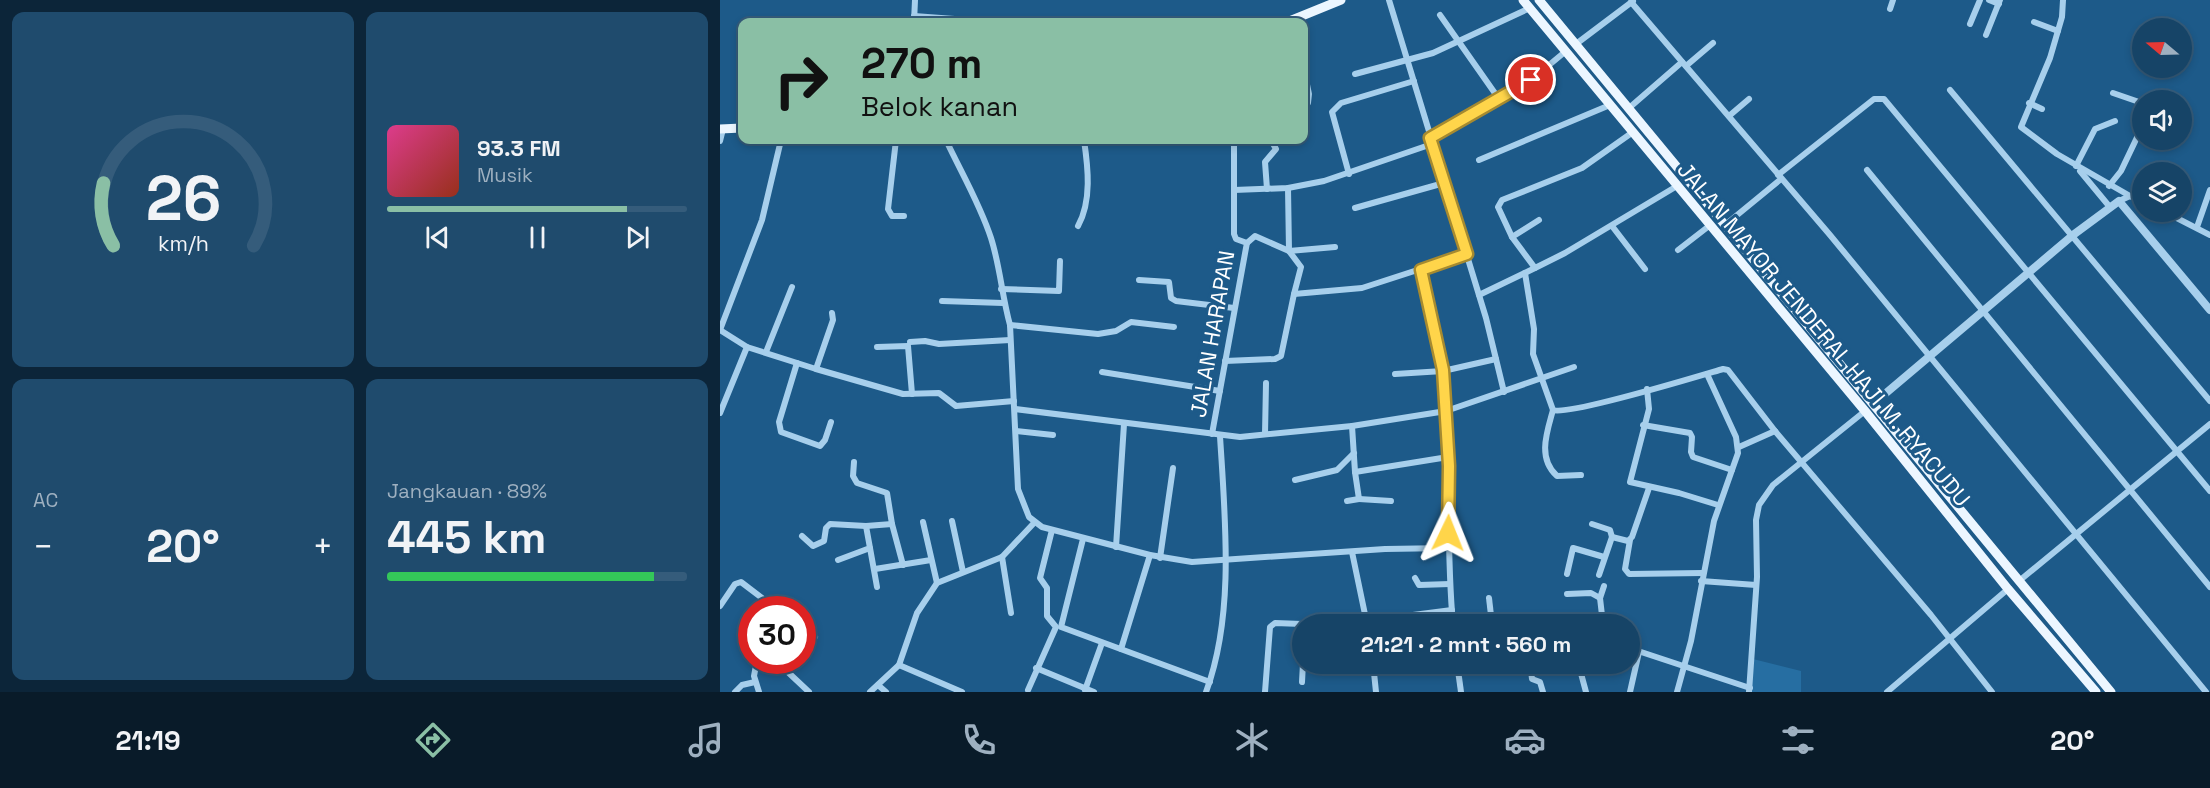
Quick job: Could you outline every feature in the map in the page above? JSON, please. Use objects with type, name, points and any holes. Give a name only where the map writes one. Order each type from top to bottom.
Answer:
[{"type":"main road","points":[[1299,18],[1341,0]]},
{"type":"main road","name":"JALAN MAYOR JENDERAL HAJI M. RYACUDU","points":[[1523,0],[1865,411],[2008,589],[2096,692]]},
{"type":"main road","name":"JALAN MAYOR JENDERAL HAJI M. RYACUDU","points":[[1543,1],[1659,145],[2111,692]]},
{"type":"main road","points":[[721,129],[738,128]]},
{"type":"main road","points":[[1646,128],[1645,134],[1651,143],[1646,148]]},
{"type":"main road","points":[[1659,145],[1654,153],[1663,163],[1663,169]]},
{"type":"main road","points":[[1933,496],[1940,494],[1942,488]]},
{"type":"main road","points":[[1947,514],[1950,506],[1956,505]]},
{"type":"street","points":[[914,18],[915,0]]},
{"type":"street","points":[[1389,0],[1467,254],[1504,392]]},
{"type":"street","points":[[1890,9],[1893,0]]},
{"type":"street","points":[[1970,24],[1980,0]]},
{"type":"street","points":[[1986,35],[1999,2],[1989,0]]},
{"type":"street","points":[[2063,0],[2058,31],[2050,58],[2021,123],[2023,131],[2076,166],[2130,196]]},
{"type":"street","points":[[1576,44],[1633,1],[2206,692]]},
{"type":"street","points":[[1355,74],[1461,41],[1530,8]]},
{"type":"street","points":[[1440,15],[1461,41],[1499,99]]},
{"type":"street","points":[[2034,22],[2058,31]]},
{"type":"street","points":[[1629,108],[1713,43]]},
{"type":"street","points":[[1234,190],[1288,188],[1348,174],[1431,141],[1531,80],[1566,51]]},
{"type":"street","points":[[1348,174],[1332,112],[1341,103],[1414,81]]},
{"type":"street","points":[[1308,85],[1310,93],[1308,103]]},
{"type":"street","points":[[1950,90],[2210,401]]},
{"type":"street","points":[[2113,93],[2132,100]]},
{"type":"street","points":[[1730,116],[1749,99]]},
{"type":"street","points":[[1725,225],[1874,99],[1884,99],[2210,492]]},
{"type":"street","points":[[2029,104],[2042,109]]},
{"type":"street","points":[[1479,160],[1610,105]]},
{"type":"street","points":[[2076,166],[2095,129],[2115,121]]},
{"type":"street","points":[[720,141],[721,129]]},
{"type":"street","points":[[1534,268],[1512,237],[1498,207],[1502,200],[1582,168],[1611,150],[1633,132]]},
{"type":"street","points":[[781,144],[762,220],[720,330],[747,346],[903,394],[939,393],[956,406],[1014,401]]},
{"type":"street","points":[[896,144],[888,209],[892,216],[904,216]]},
{"type":"street","points":[[948,144],[991,237],[1003,303],[1010,325],[1018,489],[1026,512],[1034,523],[1083,539],[1160,558],[1192,562],[1448,548]]},
{"type":"street","points":[[1078,226],[1085,215],[1087,200],[1084,144]]},
{"type":"street","name":"JALAN HARAPAN","points":[[1212,434],[1247,243],[1236,239],[1234,234],[1234,144]]},
{"type":"street","points":[[1267,189],[1265,162],[1276,149],[1273,144]]},
{"type":"street","points":[[2109,186],[2121,171],[2132,148]]},
{"type":"street","points":[[2076,166],[2109,206]]},
{"type":"street","points":[[1867,170],[2210,587]]},
{"type":"street","points":[[1355,208],[1444,183]]},
{"type":"street","points":[[1479,295],[1612,226],[1677,186]]},
{"type":"street","points":[[1288,188],[1289,251]]},
{"type":"street","points":[[2197,227],[2210,190]]},
{"type":"street","points":[[1873,404],[2073,235],[2109,206],[2130,196]]},
{"type":"street","points":[[2119,201],[2210,310]]},
{"type":"street","points":[[1512,237],[1539,220]]},
{"type":"street","points":[[2186,222],[2210,235]]},
{"type":"street","points":[[1612,226],[1645,270]]},
{"type":"street","points":[[1678,250],[1709,226]]},
{"type":"street","points":[[1226,361],[1275,359],[1281,356],[1301,267],[1289,251],[1259,236],[1247,243]]},
{"type":"street","points":[[1289,251],[1335,247]]},
{"type":"street","points":[[1294,294],[1362,288],[1467,254]]},
{"type":"street","points":[[1001,289],[1059,291],[1060,261]]},
{"type":"street","points":[[1421,270],[1443,370],[1452,614]]},
{"type":"street","points":[[1525,273],[1534,329],[1533,354],[1553,410],[1544,442],[1548,464],[1557,476],[1581,475]]},
{"type":"street","points":[[1139,280],[1169,282],[1171,298],[1176,301],[1234,308]]},
{"type":"street","points":[[766,352],[792,287]]},
{"type":"street","points":[[942,301],[1003,303]]},
{"type":"street","points":[[816,369],[833,320],[832,313]]},
{"type":"street","points":[[1010,325],[1098,334],[1116,331],[1131,322],[1174,327]]},
{"type":"street","points":[[910,342],[925,341],[939,344],[1010,340]]},
{"type":"street","points":[[720,413],[747,346]]},
{"type":"street","points":[[877,347],[908,346],[912,394]]},
{"type":"street","points":[[1395,374],[1443,370],[1496,359]]},
{"type":"street","points":[[797,363],[779,422],[781,432],[820,446],[825,440],[831,422]]},
{"type":"street","points":[[1015,409],[1124,424],[1156,425],[1220,436],[1265,434],[1352,426],[1446,411],[1574,367]]},
{"type":"street","points":[[1553,410],[1558,412],[1585,407],[1722,369],[1730,372],[1775,431],[1992,692]]},
{"type":"street","points":[[1102,372],[1220,391]]},
{"type":"street","points":[[1677,692],[1718,505],[1732,470],[1738,447],[1707,374]]},
{"type":"street","points":[[1265,434],[1266,383]]},
{"type":"street","points":[[1647,389],[1650,403],[1629,482],[1679,493],[1718,505]]},
{"type":"street","points":[[1640,652],[1750,690],[1756,585],[1756,520],[1759,505],[1766,492],[1801,461],[1865,411]]},
{"type":"street","points":[[1116,547],[1124,424]]},
{"type":"street","points":[[2019,581],[2210,424]]},
{"type":"street","points":[[1643,425],[1690,433],[1693,457],[1732,470]]},
{"type":"street","points":[[1352,426],[1359,499]]},
{"type":"street","points":[[1016,431],[1053,435]]},
{"type":"street","points":[[1738,447],[1775,431]]},
{"type":"street","points":[[1206,692],[1216,660],[1226,561],[1220,436]]},
{"type":"street","points":[[1295,480],[1337,470],[1354,452]]},
{"type":"street","points":[[1355,472],[1448,457]]},
{"type":"street","points":[[854,462],[853,476],[857,483],[887,494],[903,565]]},
{"type":"street","points":[[1160,558],[1173,468]]},
{"type":"street","points":[[1649,488],[1630,540],[1625,569],[1629,574],[1703,573]]},
{"type":"street","points":[[1347,501],[1359,499],[1391,501]]},
{"type":"street","points":[[952,520],[963,572]]},
{"type":"street","points":[[923,522],[937,583]]},
{"type":"street","points":[[870,692],[899,665],[917,613],[937,583],[1002,557],[1034,523]]},
{"type":"street","points":[[802,536],[813,546],[824,541],[826,528],[830,524],[866,526],[892,524]]},
{"type":"street","points":[[1592,524],[1610,530],[1612,537],[1599,575]]},
{"type":"street","points":[[866,526],[877,588]]},
{"type":"street","points":[[1028,690],[1056,627],[1045,608],[1047,588],[1040,578],[1052,530]]},
{"type":"street","points":[[1612,537],[1630,540]]},
{"type":"street","points":[[1060,623],[1083,539]]},
{"type":"street","points":[[838,560],[870,548]]},
{"type":"street","points":[[1567,574],[1573,548],[1604,557]]},
{"type":"street","points":[[1352,552],[1364,614]]},
{"type":"street","points":[[1121,649],[1150,555]]},
{"type":"street","points":[[1002,557],[1011,613]]},
{"type":"street","points":[[875,569],[931,561]]},
{"type":"street","points":[[1415,578],[1419,585],[1450,584]]},
{"type":"street","points":[[720,606],[735,584],[741,582],[757,596]]},
{"type":"street","points":[[1701,582],[1756,585]]},
{"type":"street","points":[[1602,614],[1600,598],[1604,586]]},
{"type":"street","points":[[1887,692],[2008,589]]},
{"type":"street","points":[[1567,594],[1592,593],[1600,598]]},
{"type":"street","points":[[1489,598],[1491,614]]},
{"type":"street","points":[[1422,614],[1452,610]]},
{"type":"street","points":[[1050,620],[1060,623],[1064,629],[1210,682]]},
{"type":"street","points":[[1265,692],[1270,627],[1275,623],[1292,624]]},
{"type":"street","points":[[1085,690],[1102,643]]},
{"type":"street","points":[[899,665],[962,692]]},
{"type":"street","points":[[1036,668],[1085,690],[1095,692]]},
{"type":"street","points":[[756,674],[755,682],[759,692]]},
{"type":"street","points":[[790,674],[809,692]]},
{"type":"street","points":[[1302,674],[1302,682]]},
{"type":"street","points":[[1374,674],[1376,692]]},
{"type":"street","points":[[1459,674],[1461,692]]},
{"type":"street","points":[[1531,674],[1532,679],[1540,682],[1544,692]]},
{"type":"street","points":[[1581,674],[1586,692]]},
{"type":"street","points":[[1630,692],[1634,674]]},
{"type":"street","points":[[735,692],[742,685],[755,682]]},
{"type":"street","points":[[878,685],[885,692]]},
{"type":"street","points":[[1894,686],[1899,692]]},
{"type":"shaded area","points":[[1753,659],[1801,671],[1801,692],[1751,692]]},
{"type":"route","points":[[1448,533],[1449,466],[1443,370],[1421,270],[1467,254],[1430,138],[1531,80]]}]
